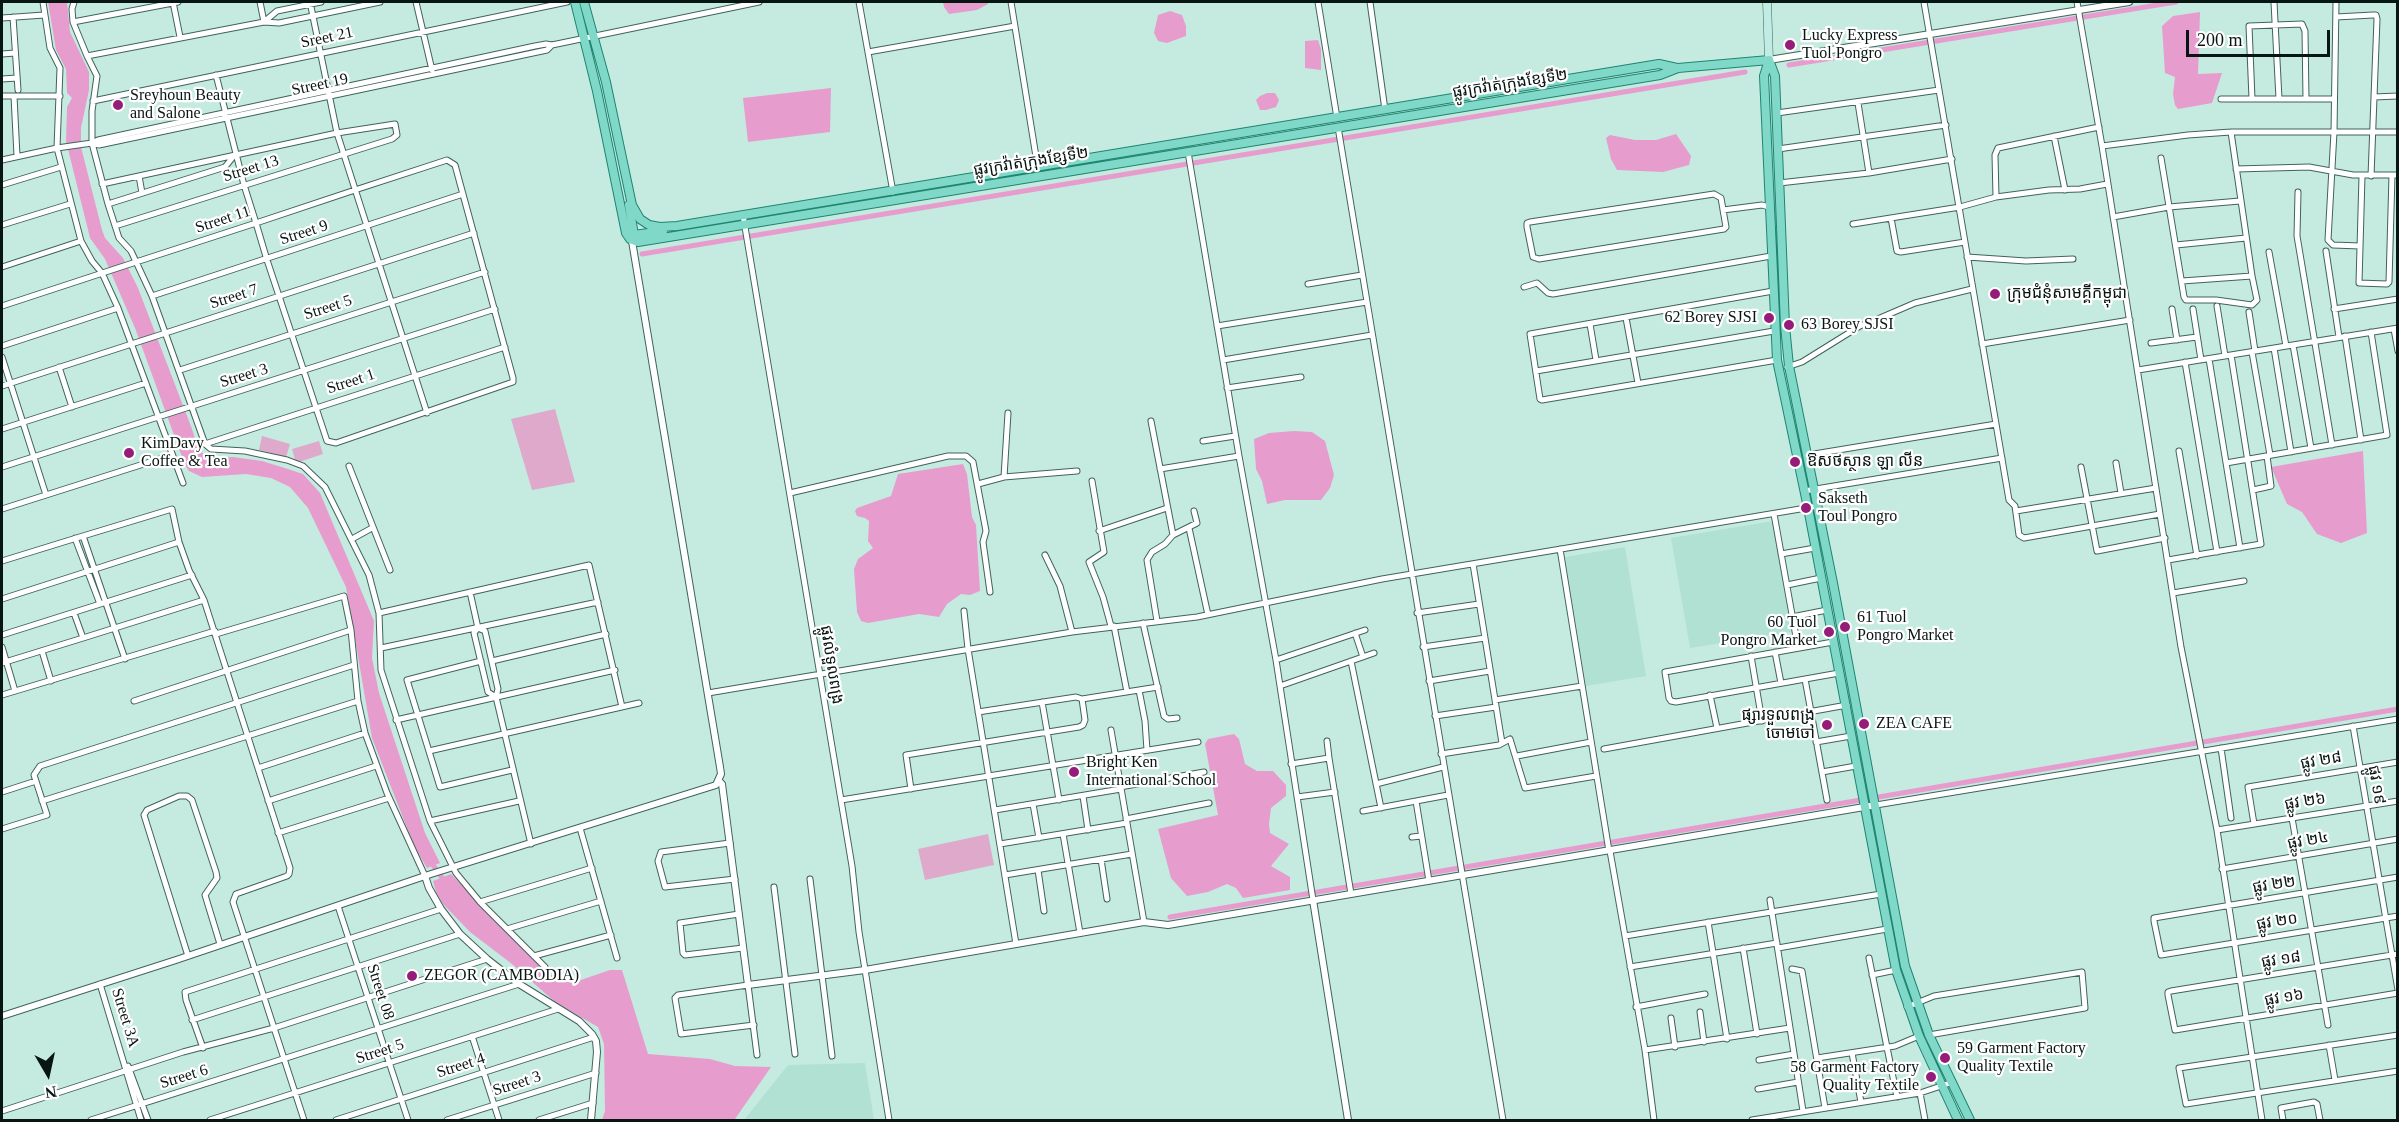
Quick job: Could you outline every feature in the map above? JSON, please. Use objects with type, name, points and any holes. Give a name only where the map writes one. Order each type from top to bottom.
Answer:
[{"type":"main road","name":"ផ្លូវក្រវ៉ាត់ក្រុងខ្សែទី២","points":[[575,2],[606,82],[634,210],[645,222],[656,227],[678,226],[893,190],[1339,130],[1660,75],[1677,68],[1769,60]]},
{"type":"main road","name":"ផ្លូវក្រវ៉ាត់ក្រុងខ្សែទី២","points":[[584,2],[588,38],[626,233],[643,242],[746,229],[1039,172]]},
{"type":"main road","points":[[1767,2],[1769,60],[1775,76],[1785,326],[1789,366],[1815,489],[1905,966],[1929,1035],[1970,1120]]},
{"type":"main road","points":[[1769,60],[1764,76],[1777,360],[1808,508],[1896,970],[1918,1036],[1958,1120]]},
{"type":"main road","name":"ផ្លូវក្រវ៉ាត់ក្រុងខ្សែទី២","points":[[1339,130],[1385,110],[1659,64],[1677,68]]},
{"type":"main road","points":[[629,195],[633,238],[678,226]]},
{"type":"street","points":[[43,2],[50,48],[60,68],[61,167],[70,204],[81,241],[92,261],[104,273],[161,416],[183,483]]},
{"type":"street","points":[[74,2],[72,9],[76,33],[97,76],[90,143],[102,184],[119,238],[131,251],[134,263],[152,296],[205,444],[211,449],[269,455],[303,466],[326,487],[369,575],[379,613],[381,670],[430,821],[449,868],[545,967]]},
{"type":"street","points":[[73,22],[174,2],[180,38]]},
{"type":"street","points":[[260,2],[264,22]]},
{"type":"street","points":[[264,22],[277,11],[321,2]]},
{"type":"street","points":[[87,56],[264,22],[279,23],[380,2]]},
{"type":"street","points":[[416,2],[432,72]]},
{"type":"street","name":"Sreet 21","points":[[93,101],[567,2]]},
{"type":"street","name":"Street 19","points":[[2,160],[90,143],[99,145],[432,72],[547,50],[552,45],[759,2]]},
{"type":"street","points":[[859,2],[894,200]]},
{"type":"street","points":[[1011,2],[1039,172]]},
{"type":"street","points":[[1318,2],[1417,613],[1503,1120]]},
{"type":"street","points":[[1370,2],[1385,110]]},
{"type":"street","points":[[1924,2],[2009,500],[2015,506],[2019,535],[2024,538],[2160,514]]},
{"type":"street","points":[[2077,2],[2099,127],[2181,647],[2217,830],[2262,1120]]},
{"type":"street","points":[[1769,60],[1930,40],[2129,2]]},
{"type":"street","points":[[2274,2],[2279,99]]},
{"type":"street","points":[[2336,2],[2334,132],[2328,240],[2333,245],[2360,246]]},
{"type":"street","points":[[310,3],[337,134],[427,412]]},
{"type":"street","points":[[2,18],[44,15]]},
{"type":"street","points":[[2336,17],[2376,15],[2371,176]]},
{"type":"street","points":[[13,17],[18,90]]},
{"type":"street","points":[[2252,99],[2248,29],[2253,25],[2302,24],[2304,27],[2306,99]]},
{"type":"street","points":[[868,52],[1015,26]]},
{"type":"street","points":[[2,54],[15,53]]},
{"type":"street","points":[[216,75],[234,156],[291,334],[327,441],[330,443],[336,443],[513,382],[464,194]]},
{"type":"street","points":[[2,79],[17,78]]},
{"type":"street","points":[[1777,113],[1939,90]]},
{"type":"street","points":[[2,96],[60,96]]},
{"type":"street","points":[[14,96],[17,156]]},
{"type":"street","points":[[2374,97],[2397,96]]},
{"type":"street","points":[[2222,99],[2334,99]]},
{"type":"street","points":[[1858,103],[1869,173]]},
{"type":"street","name":"Street 13","points":[[115,226],[395,137],[395,124],[337,134]]},
{"type":"street","points":[[1778,149],[1946,125]]},
{"type":"street","points":[[1996,196],[1995,150],[2099,127]]},
{"type":"street","points":[[2102,146],[2231,132],[2397,132]]},
{"type":"street","points":[[2161,158],[2186,300],[2216,300],[2252,305],[2257,300],[2231,132]]},
{"type":"street","points":[[102,184],[337,134]]},
{"type":"street","points":[[2054,136],[2065,190]]},
{"type":"street","points":[[1188,150],[1235,436],[1276,660],[1348,1120]]},
{"type":"street","points":[[108,204],[225,167],[234,156]]},
{"type":"street","points":[[1779,183],[1869,173],[1952,159]]},
{"type":"street","name":"Street 11","points":[[2,306],[447,160],[452,161],[455,165],[464,194]]},
{"type":"street","points":[[197,164],[200,175]]},
{"type":"street","points":[[2,185],[61,167]]},
{"type":"street","points":[[2236,169],[2309,167],[2362,176],[2395,175],[2389,283],[2359,284],[2362,176]]},
{"type":"street","points":[[167,170],[171,184]]},
{"type":"street","points":[[138,176],[142,193]]},
{"type":"street","points":[[1853,224],[1960,207],[1996,196],[2108,184]]},
{"type":"street","points":[[2298,192],[2296,236],[2332,445]]},
{"type":"street","name":"Street 9","points":[[152,296],[464,194]]},
{"type":"street","points":[[1713,194],[1719,195],[1723,210],[1726,227],[1724,229],[1539,259],[1533,257],[1527,227],[1527,223],[1530,222],[1713,194]]},
{"type":"street","points":[[2113,217],[2169,207],[2240,201]]},
{"type":"street","points":[[2,225],[70,204]]},
{"type":"street","points":[[1723,210],[1762,205],[1769,207]]},
{"type":"street","name":"ផ្លូវលំទួលពង្រ","points":[[744,215],[841,800],[889,1120]]},
{"type":"street","points":[[1891,218],[1897,251],[1965,242]]},
{"type":"street","name":"Street 7","points":[[2,386],[474,233]]},
{"type":"street","points":[[633,238],[720,767],[719,781],[722,784],[758,1054]]},
{"type":"street","points":[[2176,245],[2246,238]]},
{"type":"street","points":[[2,267],[81,241]]},
{"type":"street","points":[[2326,251],[2334,309],[2342,337],[2361,440]]},
{"type":"street","points":[[2270,252],[2286,346]]},
{"type":"street","points":[[1524,287],[1537,283],[1548,293],[1553,294],[1771,256]]},
{"type":"street","points":[[1967,257],[2026,261],[2073,259]]},
{"type":"street","name":"Street 5","points":[[180,370],[484,272]]},
{"type":"street","points":[[1308,284],[1362,275]]},
{"type":"street","points":[[2182,281],[2252,276]]},
{"type":"street","points":[[1779,370],[1802,362],[1860,326],[1915,303],[1972,289]]},
{"type":"street","points":[[1773,291],[1530,334],[1542,400],[1777,360]]},
{"type":"street","points":[[2334,309],[2397,299]]},
{"type":"street","points":[[1217,326],[1366,302]]},
{"type":"street","points":[[2168,560],[2261,544],[2248,459],[2217,306]]},
{"type":"street","points":[[2,346],[118,308]]},
{"type":"street","name":"Street 3","points":[[2,467],[495,309]]},
{"type":"street","points":[[2172,309],[2177,340]]},
{"type":"street","points":[[2193,309],[2201,360]]},
{"type":"street","points":[[2249,312],[2269,455],[2271,486],[2253,490]]},
{"type":"street","points":[[1626,318],[1638,383]]},
{"type":"street","points":[[1982,344],[2130,320]]},
{"type":"street","points":[[1590,324],[1596,360]]},
{"type":"street","points":[[2138,370],[2396,328],[2397,351]]},
{"type":"street","points":[[1536,371],[1774,331]]},
{"type":"street","points":[[2226,463],[2386,436],[2388,432],[2371,332]]},
{"type":"street","points":[[1222,360],[1372,335]]},
{"type":"street","points":[[2151,344],[2198,337]]},
{"type":"street","points":[[2293,345],[2311,448]]},
{"type":"street","name":"Street 1","points":[[205,444],[505,347]]},
{"type":"street","points":[[2274,348],[2291,452]]},
{"type":"street","points":[[2,357],[46,495]]},
{"type":"street","points":[[2209,359],[2240,548]]},
{"type":"street","points":[[2185,362],[2217,552]]},
{"type":"street","points":[[59,367],[72,407]]},
{"type":"street","points":[[1227,388],[1301,377]]},
{"type":"street","points":[[2,429],[146,383]]},
{"type":"street","points":[[1004,477],[1008,413]]},
{"type":"street","points":[[1151,421],[1173,535]]},
{"type":"street","points":[[1808,455],[1996,424]]},
{"type":"street","points":[[1203,441],[1235,436]]},
{"type":"street","points":[[2179,451],[2197,556]]},
{"type":"street","points":[[2,510],[172,455]]},
{"type":"street","points":[[790,493],[948,456],[966,456],[973,462],[978,484],[986,531],[983,542],[990,592]]},
{"type":"street","points":[[1160,469],[1239,456]]},
{"type":"street","points":[[1804,491],[2002,458]]},
{"type":"street","points":[[2116,463],[2121,493]]},
{"type":"street","points":[[349,466],[390,570]]},
{"type":"street","points":[[2082,467],[2097,551],[2164,538]]},
{"type":"street","points":[[978,484],[1004,477],[1077,471]]},
{"type":"street","points":[[1092,481],[1104,552],[1089,562],[1112,626],[1127,692]]},
{"type":"street","points":[[2016,511],[2156,488]]},
{"type":"street","points":[[708,693],[1072,632],[1208,615],[1412,574],[1818,506]]},
{"type":"street","points":[[1099,531],[1167,508]]},
{"type":"street","points":[[2,561],[170,509],[173,511],[179,542],[204,600],[290,874],[234,896],[233,902],[304,1120]]},
{"type":"street","points":[[1157,621],[1147,560],[1152,552],[1165,544],[1173,535],[1198,522],[1194,511]]},
{"type":"street","points":[[1774,514],[1798,648]]},
{"type":"street","points":[[352,539],[372,528]]},
{"type":"street","points":[[1189,528],[1208,615]]},
{"type":"street","points":[[83,536],[91,570]]},
{"type":"street","points":[[75,538],[91,570],[125,659]]},
{"type":"street","points":[[2,599],[179,542]]},
{"type":"street","points":[[1781,554],[1815,548]]},
{"type":"street","points":[[1560,549],[1608,848],[1645,1050],[1654,1120]]},
{"type":"street","points":[[1045,555],[1060,586],[1072,632]]},
{"type":"street","points":[[1473,564],[1502,743]]},
{"type":"street","points":[[379,613],[589,565],[622,707]]},
{"type":"street","points":[[2,635],[192,575]]},
{"type":"street","points":[[1787,585],[1821,578]]},
{"type":"street","points":[[2173,593],[2244,581]]},
{"type":"street","points":[[470,592],[478,627],[474,633],[488,692],[496,697]]},
{"type":"street","points":[[2,695],[342,595],[345,597],[351,630],[358,701],[365,733],[390,798],[428,875],[429,888],[460,934],[487,959],[519,984],[579,1021],[594,1037],[597,1044],[596,1073],[591,1120]]},
{"type":"street","points":[[4,663],[204,600]]},
{"type":"street","points":[[381,648],[598,602]]},
{"type":"street","points":[[1417,613],[1479,604]]},
{"type":"street","points":[[1792,617],[1827,609]]},
{"type":"street","points":[[964,611],[968,649],[1016,944]]},
{"type":"street","points":[[74,613],[83,638]]},
{"type":"street","points":[[1143,623],[1166,718],[1177,718]]},
{"type":"street","points":[[478,627],[485,631],[498,689],[496,697],[531,844]]},
{"type":"street","points":[[134,701],[351,630]]},
{"type":"street","points":[[1276,660],[1365,630]]},
{"type":"street","points":[[1355,633],[1363,657]]},
{"type":"street","points":[[492,661],[606,634]]},
{"type":"street","points":[[1423,647],[1485,638]]},
{"type":"street","points":[[1833,642],[1665,672],[1671,701],[1676,702],[1839,673]]},
{"type":"street","points":[[2,646],[4,663],[15,691]]},
{"type":"street","points":[[42,651],[51,681]]},
{"type":"street","points":[[1775,652],[1781,683]]},
{"type":"street","points":[[1280,686],[1374,653]]},
{"type":"street","points":[[1751,657],[1762,721]]},
{"type":"street","points":[[481,661],[407,680],[440,787],[512,770]]},
{"type":"street","points":[[1351,661],[1381,808]]},
{"type":"street","points":[[2,829],[47,815],[36,781],[35,772],[40,766],[354,665]]},
{"type":"street","points":[[396,720],[615,670]]},
{"type":"street","points":[[1429,681],[1490,671]]},
{"type":"street","points":[[1805,679],[1827,800]]},
{"type":"street","points":[[1495,700],[1582,686]]},
{"type":"street","points":[[978,712],[1158,687]]},
{"type":"street","points":[[1139,690],[1145,721],[1147,750]]},
{"type":"street","points":[[1710,695],[1717,729]]},
{"type":"street","points":[[911,789],[906,755],[1047,733],[1083,725],[1085,720],[1082,699]]},
{"type":"street","points":[[42,801],[358,701]]},
{"type":"street","points":[[1042,702],[1059,800]]},
{"type":"street","points":[[429,751],[639,703]]},
{"type":"street","points":[[1604,749],[1856,703]]},
{"type":"street","points":[[1435,716],[1496,706]]},
{"type":"street","points":[[754,1025],[684,1035],[680,1033],[676,996],[865,970],[1144,922],[1168,925],[1312,896],[1428,879],[1461,871],[1608,848],[1874,800],[2397,719]]},
{"type":"street","name":"ផ្លូវ ១៩","points":[[2353,726],[2385,918],[2395,955],[2397,992]]},
{"type":"street","points":[[1111,730],[1144,922]]},
{"type":"street","points":[[258,768],[365,733]]},
{"type":"street","points":[[1816,742],[1851,736]]},
{"type":"street","points":[[1441,754],[1502,743],[1510,739],[1517,756],[1525,789],[1596,776]]},
{"type":"street","points":[[1327,741],[1350,890]]},
{"type":"street","points":[[841,800],[1198,742]]},
{"type":"street","points":[[1517,756],[1591,742]]},
{"type":"street","points":[[2221,748],[2231,818]]},
{"type":"street","points":[[1292,764],[1329,758]]},
{"type":"street","name":"ផ្លូវ ២៨","points":[[2254,824],[2248,787],[2397,762]]},
{"type":"street","points":[[268,801],[376,766]]},
{"type":"street","points":[[1822,772],[1856,766]]},
{"type":"street","points":[[1376,784],[1443,767]]},
{"type":"street","points":[[994,810],[1083,796],[1204,772]]},
{"type":"street","points":[[2,792],[36,781]]},
{"type":"street","points":[[2,1016],[189,956],[449,868],[710,788],[719,781]]},
{"type":"street","points":[[1297,797],[1335,792]]},
{"type":"street","points":[[1363,811],[1448,795]]},
{"type":"street","points":[[189,956],[144,815],[147,810],[179,796],[187,796],[192,800],[216,872],[217,878],[205,895],[220,944]]},
{"type":"street","points":[[1083,796],[1088,830]]},
{"type":"street","points":[[278,833],[390,798]]},
{"type":"street","points":[[430,821],[519,801]]},
{"type":"street","points":[[1416,801],[1428,879]]},
{"type":"street","name":"ផ្លូវ ២៦","points":[[2217,830],[2397,801]]},
{"type":"street","points":[[1000,844],[1088,830],[1209,803]]},
{"type":"street","points":[[1034,804],[1039,837]]},
{"type":"street","points":[[2292,818],[2328,1025]]},
{"type":"street","points":[[580,828],[617,958]]},
{"type":"street","points":[[1063,834],[1080,933]]},
{"type":"street","points":[[1412,837],[1421,836]]},
{"type":"street","name":"ផ្លូវ ២៤","points":[[2222,869],[2397,839]]},
{"type":"street","points":[[730,843],[661,852],[658,861],[665,887],[735,879]]},
{"type":"street","points":[[1005,875],[1132,854]]},
{"type":"street","points":[[1101,860],[1107,899]]},
{"type":"street","points":[[480,902],[592,868]]},
{"type":"street","points":[[1038,870],[1044,911]]},
{"type":"street","name":"ផ្លូវ ២២","points":[[2161,955],[2154,918],[2397,877]]},
{"type":"street","points":[[810,879],[832,1056]]},
{"type":"street","points":[[774,887],[795,1054]]},
{"type":"street","points":[[1625,936],[1881,894]]},
{"type":"street","points":[[1770,900],[1803,1111]]},
{"type":"street","points":[[507,929],[601,901]]},
{"type":"street","name":"Street 08","points":[[338,906],[408,1120]]},
{"type":"street","points":[[203,1048],[192,1020],[185,992],[441,909]]},
{"type":"street","points":[[739,914],[680,923],[682,944],[685,955],[743,948]]},
{"type":"street","name":"ផ្លូវ ២០","points":[[2161,955],[2397,916]]},
{"type":"street","points":[[1708,922],[1727,1039]]},
{"type":"street","points":[[1630,967],[1743,948],[1887,929]]},
{"type":"street","points":[[192,1020],[460,934]]},
{"type":"street","points":[[534,956],[610,935]]},
{"type":"street","points":[[1743,948],[1757,1034]]},
{"type":"street","name":"ផ្លូវ ១៨","points":[[2175,1030],[2168,992],[2395,955]]},
{"type":"street","points":[[1869,958],[1897,1097]]},
{"type":"street","points":[[2,1111],[128,1069],[274,1028],[487,959]]},
{"type":"street","points":[[1792,969],[1802,971],[1825,1108]]},
{"type":"street","points":[[1872,975],[1896,970]]},
{"type":"street","points":[[1907,1006],[1934,996],[2082,972],[2085,1008],[1929,1035]]},
{"type":"street","name":"Street 3A","points":[[100,984],[124,1061],[144,1103],[148,1120]]},
{"type":"street","name":"Street 6","points":[[91,1120],[519,984]]},
{"type":"street","name":"ផ្លូវ ១៦","points":[[2175,1030],[2397,992]]},
{"type":"street","points":[[1636,1007],[1705,994]]},
{"type":"street","name":"Street 5","points":[[210,1120],[558,1009]]},
{"type":"street","points":[[1700,1012],[1704,1042]]},
{"type":"street","points":[[1671,1018],[1675,1047]]},
{"type":"street","points":[[1645,1050],[1790,1028]]},
{"type":"street","points":[[2397,1035],[2179,1070],[2186,1104],[2397,1071]]},
{"type":"street","points":[[472,1036],[499,1120]]},
{"type":"street","points":[[1817,1058],[1888,1047],[1918,1036]]},
{"type":"street","name":"Street 4","points":[[336,1120],[594,1037]]},
{"type":"street","points":[[2329,1045],[2335,1080]]},
{"type":"street","points":[[1852,1053],[1861,1102]]},
{"type":"street","points":[[1759,1060],[1794,1054]]},
{"type":"street","name":"Street 3A","points":[[128,1069],[141,1120]]},
{"type":"street","name":"Street 3","points":[[447,1120],[596,1073]]},
{"type":"street","points":[[1758,1089],[1798,1082]]},
{"type":"street","points":[[1752,1120],[1920,1093],[1953,1082]]},
{"type":"street","points":[[1920,1093],[1924,1120]]},
{"type":"street","points":[[2283,1120],[2281,1108],[2314,1102],[2317,1104],[2320,1120]]},
{"type":"street","points":[[539,1120],[592,1103]]},
{"type":"shaded area","points":[[48,2],[67,2],[70,32],[89,72],[89,90],[81,128],[81,147],[102,230],[105,238],[123,258],[138,288],[199,451],[212,458],[233,457],[262,461],[303,474],[320,493],[374,621],[372,658],[379,693],[425,833],[440,863],[427,868],[414,846],[372,738],[346,587],[308,508],[290,487],[271,478],[246,474],[202,477],[189,471],[185,465],[135,328],[105,259],[90,238],[66,141],[67,107],[72,98],[67,93],[66,69],[56,50]]},
{"type":"shaded area","points":[[943,2],[988,2],[988,4],[977,10],[949,14]]},
{"type":"shaded area","points":[[1170,11],[1182,15],[1186,26],[1186,36],[1167,43],[1158,41],[1154,33],[1158,15]]},
{"type":"shaded area","points":[[2200,12],[2198,74],[2222,73],[2212,103],[2178,109],[2173,94],[2175,77],[2165,73],[2162,26],[2173,16]]},
{"type":"shaded area","points":[[1318,40],[1321,49],[1321,70],[1305,68],[1305,41]]},
{"type":"shaded area","points":[[831,88],[830,132],[748,142],[743,98]]},
{"type":"shaded area","points":[[1267,93],[1275,93],[1279,100],[1276,107],[1260,110],[1256,100]]},
{"type":"shaded area","points":[[1676,134],[1691,156],[1689,165],[1663,172],[1617,170],[1611,159],[1606,138],[1610,135],[1635,140],[1656,140]]},
{"type":"shaded area","points":[[555,409],[575,482],[532,490],[511,419]]},
{"type":"shaded area","points":[[1312,432],[1325,441],[1334,475],[1330,488],[1321,500],[1285,500],[1267,504],[1262,481],[1256,469],[1254,439],[1269,433]]},
{"type":"shaded area","points":[[262,436],[290,444],[286,457],[259,450]]},
{"type":"shaded area","points":[[319,441],[323,454],[296,463],[292,449]]},
{"type":"shaded area","points":[[2363,451],[2367,533],[2341,543],[2317,534],[2302,512],[2287,504],[2271,467]]},
{"type":"shaded area","points":[[963,464],[967,474],[972,517],[976,525],[980,591],[970,595],[961,594],[947,604],[939,617],[919,614],[868,623],[861,621],[857,612],[854,569],[858,559],[873,548],[868,541],[869,521],[857,516],[855,511],[857,508],[891,496],[898,474]]},
{"type":"shaded area","points":[[1773,521],[1791,632],[1690,648],[1671,538]]},
{"type":"shaded area","points":[[1625,547],[1646,676],[1586,686],[1565,557]]},
{"type":"shaded area","points":[[1234,734],[1239,739],[1245,764],[1257,771],[1273,771],[1286,785],[1286,796],[1271,808],[1269,824],[1270,833],[1289,844],[1271,866],[1290,877],[1290,890],[1243,898],[1236,888],[1227,884],[1208,892],[1187,896],[1171,878],[1158,829],[1218,815],[1205,744],[1208,739]]},
{"type":"shaded area","points":[[988,834],[994,865],[925,880],[918,849]]},
{"type":"shaded area","points":[[451,874],[548,974],[572,983],[610,970],[622,970],[648,1054],[710,1059],[735,1066],[771,1067],[735,1119],[602,1120],[605,1111],[604,1044],[598,1027],[555,1002],[512,964],[470,932],[443,904],[433,881]]},
{"type":"shaded area","points":[[865,1063],[874,1120],[744,1120],[788,1065]]},
{"type":"waterway","points":[[1789,65],[2176,2]]},
{"type":"waterway","points":[[642,254],[1745,72]]},
{"type":"waterway","points":[[1170,917],[2398,709]]},
{"type":"waterway","points":[[430,861],[446,883]]},
{"type":"place","name":"Lucky Express Tuol Pongro","points":[[1790,45]]},
{"type":"place","name":"Sreyhoun Beauty and Salone","points":[[118,105]]},
{"type":"place","name":"ក្រុមជំនុំសាមគ្គីកម្ពុជា","points":[[1995,294]]},
{"type":"place","name":"62 Borey SJSI","points":[[1769,318]]},
{"type":"place","name":"63 Borey SJSI","points":[[1789,325]]},
{"type":"place","name":"KimDavy Coffee & Tea","points":[[129,453]]},
{"type":"place","name":"ឱសថស្ថាន ឡា លីន","points":[[1795,462]]},
{"type":"place","name":"Sakseth Toul Pongro","points":[[1806,508]]},
{"type":"place","name":"61 Tuol Pongro Market","points":[[1845,627]]},
{"type":"place","name":"60 Tuol Pongro Market","points":[[1829,632]]},
{"type":"place","name":"ZEA CAFE","points":[[1864,724]]},
{"type":"place","name":"ផ្សារទួលពង្រ ចោមចៅ","points":[[1827,725]]},
{"type":"place","name":"Bright Ken International School","points":[[1074,772]]},
{"type":"place","name":"ZEGOR (CAMBODIA)","points":[[412,976]]},
{"type":"place","name":"59 Garment Factory Quality Textile","points":[[1945,1058]]},
{"type":"place","name":"58 Garment Factory Quality Textile","points":[[1931,1077]]}]
